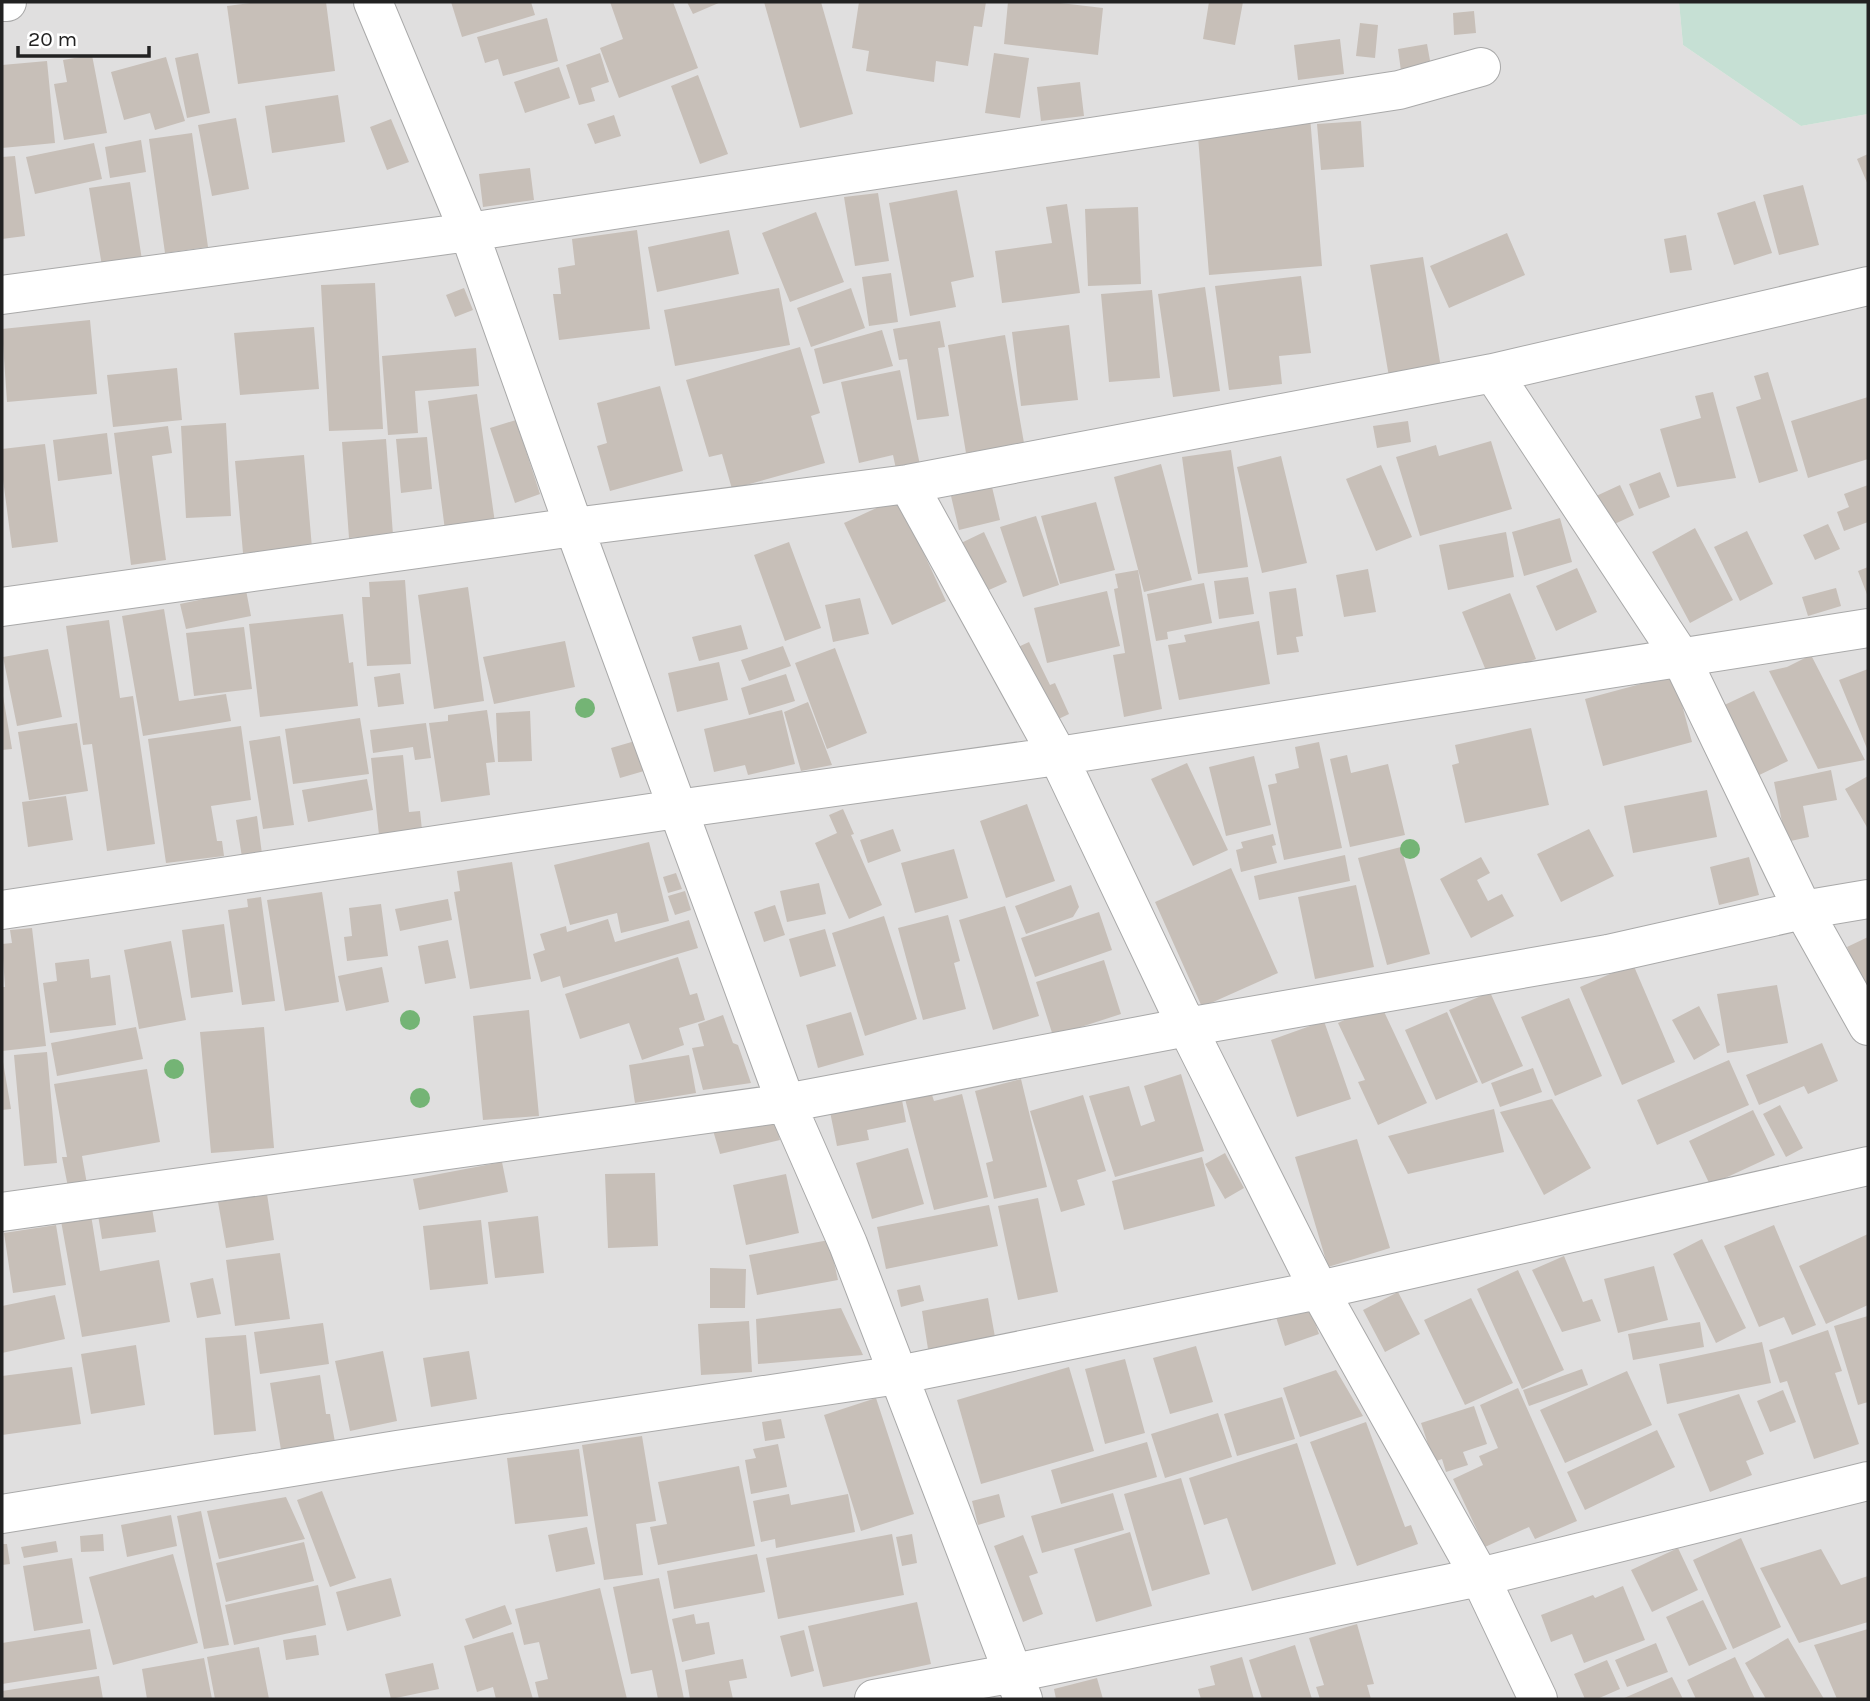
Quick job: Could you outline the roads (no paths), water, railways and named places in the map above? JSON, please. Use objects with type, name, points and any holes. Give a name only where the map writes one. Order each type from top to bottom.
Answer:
[{"type":"street","points":[[2,2],[7,2]]},
{"type":"street","points":[[373,2],[469,232],[574,527],[786,1103],[848,1244],[1018,1686]]},
{"type":"street","points":[[2,295],[469,232],[1399,90],[1480,66]]},
{"type":"street","points":[[2,607],[574,527],[908,484],[1493,373],[1868,286]]},
{"type":"street","points":[[1493,373],[1680,656],[1803,910],[1868,1026]]},
{"type":"street","points":[[908,484],[1058,757],[1187,1027],[1319,1290],[1480,1577],[1538,1699]]},
{"type":"street","points":[[2,910],[677,809],[1058,757],[1868,628]]},
{"type":"street","points":[[2,1212],[786,1103],[1187,1027],[1608,954],[1803,910],[1868,899]]},
{"type":"street","points":[[2,1514],[410,1448],[898,1375],[1319,1290],[1868,1166]]},
{"type":"street","points":[[874,1699],[1018,1686],[1480,1577],[1868,1480]]}]
